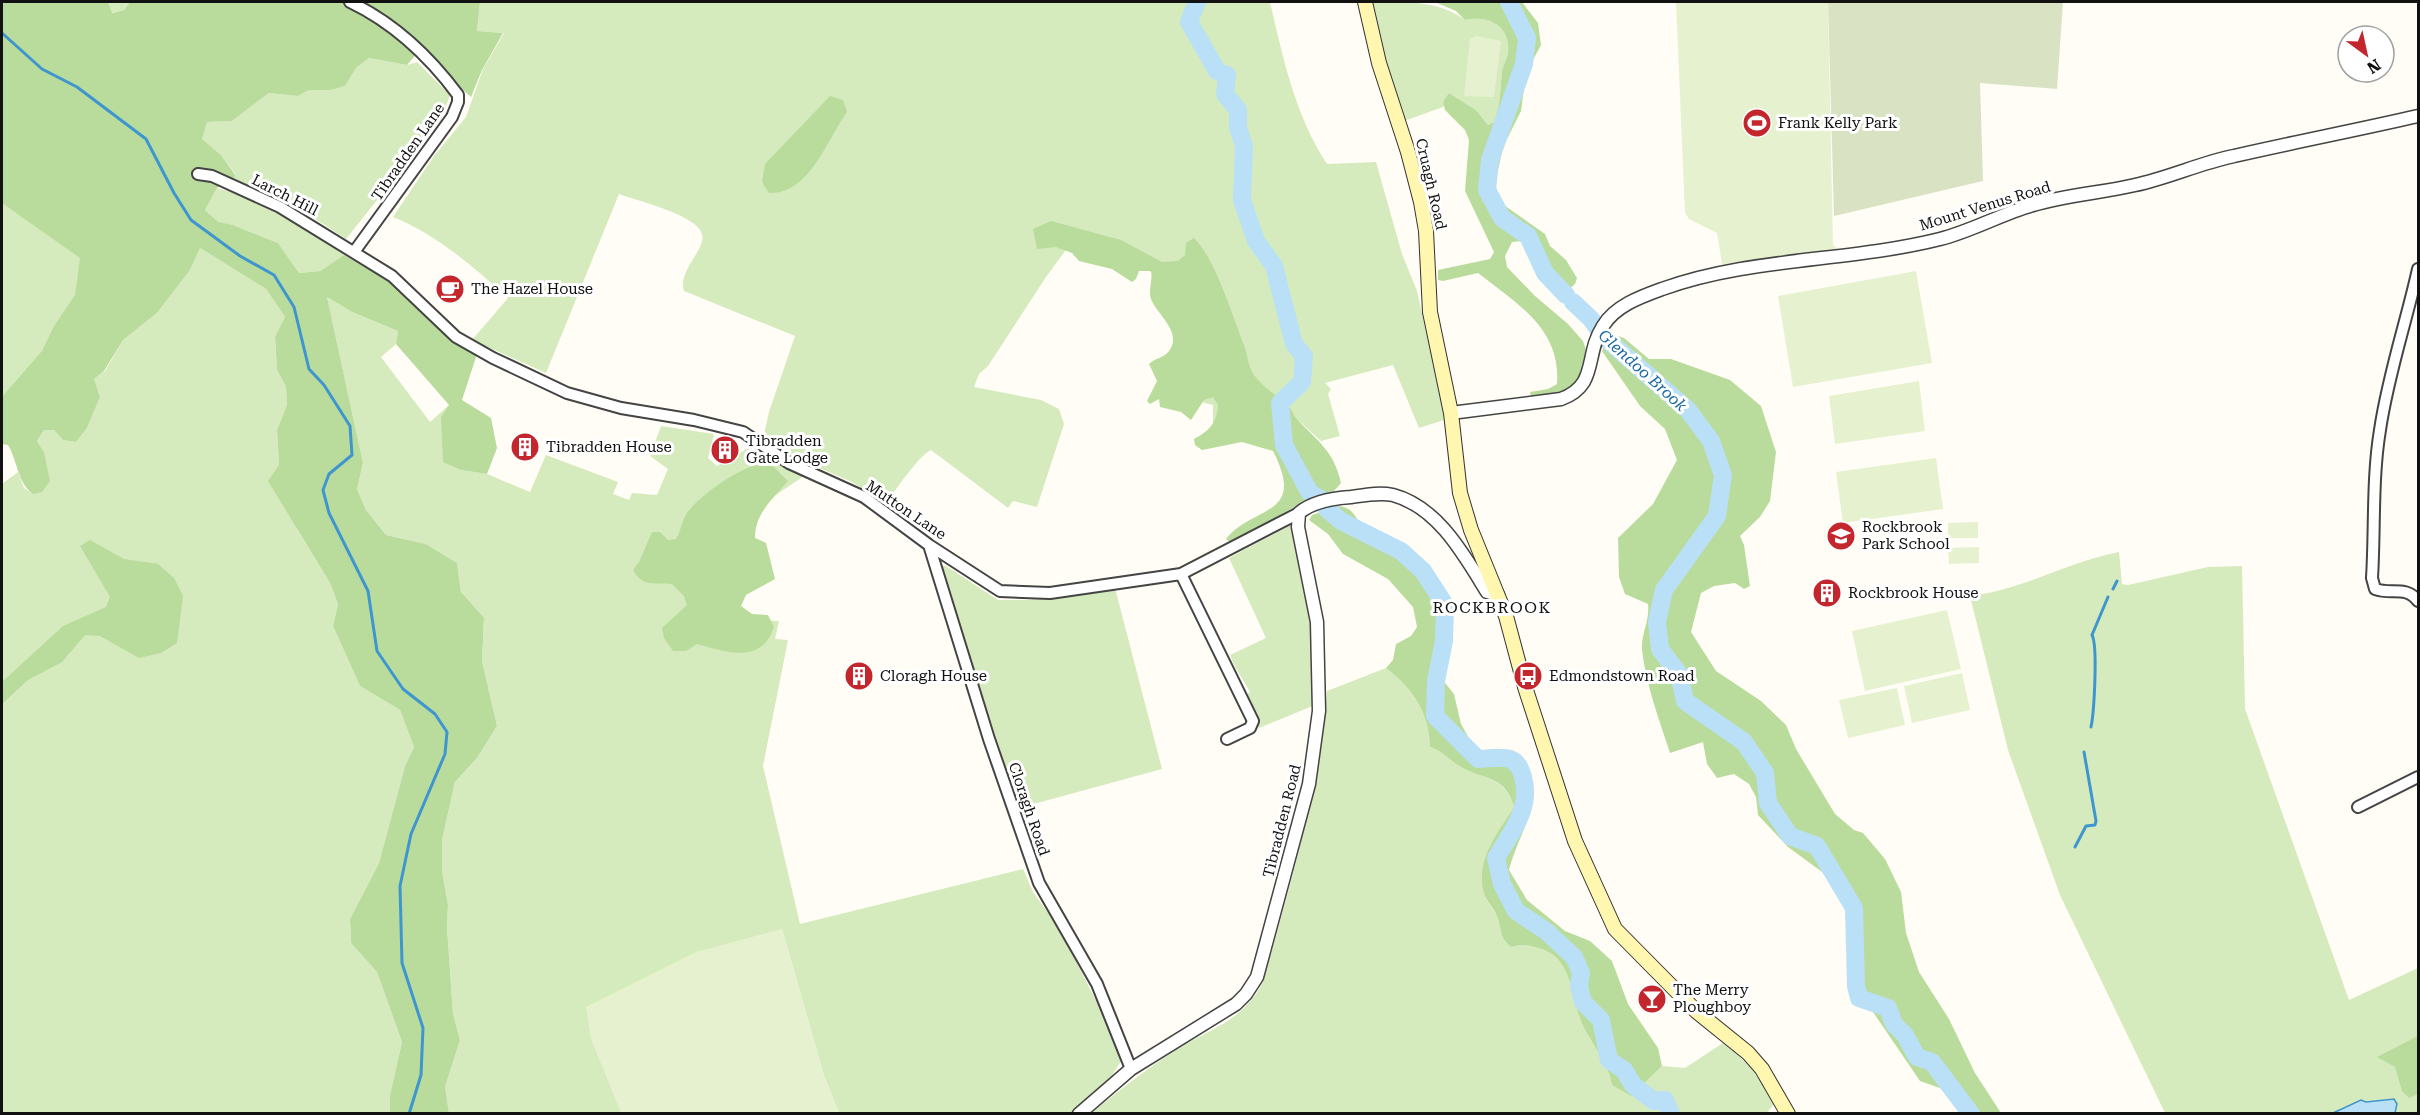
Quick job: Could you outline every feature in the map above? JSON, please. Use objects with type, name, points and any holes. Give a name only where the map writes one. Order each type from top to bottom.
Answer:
[{"type":"main road","name":"Cruagh Road","points":[[1365,2],[1379,63],[1408,152],[1420,202],[1426,231],[1430,312],[1451,413]]},
{"type":"main road","points":[[1451,413],[1460,493],[1471,530],[1498,595],[1575,841],[1606,914],[1614,929],[1696,1011],[1748,1053],[1762,1069],[1788,1113]]},
{"type":"street","name":"Tibradden Lane","points":[[350,2],[387,23],[419,50],[458,94],[458,102],[452,117],[354,252]]},
{"type":"street","name":"Mount Venus Road","points":[[1451,413],[1568,397],[1582,387],[1595,340],[1603,326],[1618,310],[1629,303],[1699,277],[1729,270],[1835,257],[1938,239],[2033,205],[2134,185],[2235,155],[2418,116]]},
{"type":"street","name":"Larch Hill","points":[[198,174],[212,176],[280,207],[354,252]]},
{"type":"street","name":"Mutton Lane","points":[[354,252],[392,276],[427,306],[456,337],[493,358],[567,393],[621,408],[694,420],[743,432],[789,463],[864,497],[929,545],[1000,591],[1050,593],[1180,574],[1299,513]]},
{"type":"street","points":[[2418,269],[2396,363],[2388,380],[2379,433],[2372,578],[2375,589],[2412,593],[2418,601]]},
{"type":"street","points":[[1299,513],[1311,506],[1339,498],[1372,494],[1393,495],[1419,508],[1437,521],[1469,562],[1487,592],[1498,595]]},
{"type":"street","name":"Tibradden Road","points":[[1079,1113],[1131,1070],[1236,1004],[1257,977],[1309,784],[1319,711],[1317,622],[1298,528],[1299,513]]},
{"type":"street","name":"Cloragh Road","points":[[929,545],[993,750],[1039,884],[1097,984],[1131,1070]]},
{"type":"street","points":[[1180,574],[1253,721],[1250,728],[1227,739]]},
{"type":"street","points":[[2358,807],[2418,777]]},
{"type":"green space","points":[[2,2],[108,2],[112,13],[124,10],[130,2],[480,2],[477,31],[503,33],[482,70],[471,97],[419,51],[407,65],[369,58],[356,68],[345,86],[331,90],[309,90],[298,96],[269,93],[232,121],[207,122],[202,139],[221,155],[236,176],[217,188],[205,210],[218,222],[233,225],[278,243],[299,273],[320,271],[344,255],[388,281],[477,354],[462,400],[491,418],[497,448],[487,474],[461,470],[443,462],[441,417],[449,405],[396,344],[398,331],[352,312],[327,297],[363,463],[357,489],[366,510],[386,535],[426,544],[457,563],[461,592],[484,618],[482,661],[497,726],[477,758],[455,782],[442,840],[442,871],[448,905],[447,927],[453,1014],[460,1040],[445,1087],[449,1113],[390,1113],[390,1095],[402,1042],[377,972],[351,943],[350,919],[379,863],[405,766],[414,747],[400,710],[360,686],[333,626],[338,604],[330,583],[268,481],[279,465],[277,430],[287,405],[286,387],[277,370],[275,337],[285,317],[266,289],[200,248],[190,270],[157,313],[123,340],[104,371],[94,379],[100,397],[87,428],[76,442],[63,440],[54,430],[44,430],[37,441],[44,452],[50,481],[42,492],[33,494],[28,489],[21,478],[8,445],[2,444],[2,397],[42,351],[54,326],[75,295],[80,258],[2,203]]},
{"type":"green space","points":[[108,2],[130,2],[124,10],[111,13]]},
{"type":"green space","points":[[480,2],[1270,2],[1285,65],[1298,106],[1327,164],[1376,162],[1402,254],[1417,291],[1444,420],[1419,428],[1393,365],[1325,383],[1331,389],[1328,394],[1340,436],[1321,441],[1298,420],[1288,406],[1213,438],[1213,405],[1159,391],[1188,334],[1165,276],[1135,267],[1076,236],[1046,277],[988,366],[979,374],[974,387],[1041,400],[1059,409],[1064,424],[1037,507],[1013,501],[1008,508],[931,450],[914,466],[886,503],[850,481],[793,457],[763,439],[769,412],[795,336],[684,291],[685,274],[703,238],[698,227],[679,215],[619,194],[546,373],[472,340],[508,298],[440,242],[393,217],[434,156],[466,117],[483,69],[504,33],[477,31]]},
{"type":"green space","points":[[1371,2],[1408,2],[1433,6],[1455,13],[1465,20],[1482,19],[1497,24],[1506,35],[1508,53],[1502,71],[1499,103],[1494,122],[1488,125],[1476,110],[1449,93],[1443,107],[1404,121],[1383,59]]},
{"type":"green space","points":[[1435,2],[1522,2],[1538,23],[1541,45],[1526,73],[1521,111],[1503,147],[1495,184],[1501,203],[1545,234],[1550,246],[1566,260],[1577,278],[1575,284],[1568,290],[1561,288],[1531,249],[1522,241],[1512,242],[1505,256],[1507,267],[1583,341],[1586,350],[1578,380],[1568,392],[1532,400],[1530,392],[1548,389],[1557,384],[1556,364],[1552,347],[1544,332],[1521,307],[1478,273],[1443,281],[1438,280],[1438,270],[1490,259],[1494,252],[1465,191],[1469,140],[1465,130],[1445,110],[1443,102],[1449,93],[1476,110],[1488,125],[1494,122],[1508,44],[1502,29],[1497,25],[1482,19],[1465,20],[1456,11]]},
{"type":"green space","name":"Frank Kelly Park","points":[[1676,2],[1828,2],[1833,245],[1838,249],[1784,258],[1722,264],[1717,233],[1689,219],[1685,213]]},
{"type":"green space","points":[[1828,2],[2063,2],[2057,89],[1980,83],[1983,181],[1834,216]]},
{"type":"green space","points":[[2,33],[191,170],[2,426]]},
{"type":"green space","points":[[1476,36],[1501,41],[1494,97],[1464,96],[1470,39]]},
{"type":"green space","points":[[369,58],[407,65],[417,62],[450,95],[441,120],[346,239],[288,201],[232,179],[236,175],[221,155],[202,139],[206,122],[232,121],[269,93],[298,96],[309,90],[331,90],[345,86],[356,68]]},
{"type":"green space","points":[[830,96],[843,100],[847,112],[816,164],[796,185],[783,191],[769,193],[762,182],[765,164]]},
{"type":"green space","points":[[217,188],[259,200],[309,225],[344,255],[320,271],[299,273],[278,243],[233,225],[218,223],[205,210]]},
{"type":"green space","points":[[1051,221],[1121,240],[1162,262],[1178,261],[1185,255],[1186,243],[1194,238],[1216,274],[1254,375],[1261,384],[1289,407],[1330,455],[1341,483],[1334,491],[1308,499],[1231,543],[1226,539],[1237,528],[1273,507],[1280,499],[1284,488],[1282,473],[1273,451],[1242,442],[1202,450],[1195,445],[1194,439],[1208,429],[1216,417],[1218,405],[1213,397],[1204,400],[1191,420],[1181,412],[1160,407],[1159,399],[1150,404],[1147,401],[1157,381],[1149,364],[1169,351],[1173,337],[1168,324],[1151,299],[1151,271],[1139,271],[1132,282],[1112,269],[1079,261],[1072,253],[1056,247],[1037,249],[1033,229]]},
{"type":"green space","points":[[200,248],[266,289],[285,317],[275,338],[277,370],[286,387],[287,405],[277,430],[279,465],[297,529],[330,583],[338,604],[333,626],[360,686],[400,710],[414,747],[405,766],[379,863],[350,919],[351,943],[377,972],[402,1042],[390,1095],[390,1113],[2,1113],[2,484],[18,472],[24,488],[33,494],[44,452],[37,441],[44,430],[54,430],[63,440],[76,442],[87,428],[100,397],[93,379],[105,371],[123,340],[157,313],[190,270]]},
{"type":"green space","points":[[1916,271],[1932,363],[1793,387],[1778,296]]},
{"type":"green space","points":[[327,297],[352,312],[398,331],[396,344],[381,357],[430,422],[449,405],[461,470],[487,474],[530,492],[546,455],[618,482],[613,494],[629,500],[632,493],[657,495],[668,469],[650,456],[661,426],[714,434],[708,458],[717,466],[750,447],[804,476],[755,509],[726,619],[779,621],[775,639],[788,640],[763,766],[800,924],[1023,869],[1033,892],[1059,928],[1117,1042],[1121,1061],[1111,1077],[1071,1113],[839,1113],[824,1076],[782,929],[621,1113],[449,1113],[445,1087],[460,1040],[453,1014],[447,926],[448,905],[442,871],[442,840],[455,782],[477,758],[497,726],[482,661],[484,619],[461,592],[457,563],[426,544],[386,535],[366,510],[357,489],[363,463]]},
{"type":"green space","points":[[1610,333],[1624,338],[1649,359],[1671,359],[1730,380],[1761,406],[1776,452],[1770,501],[1760,517],[1740,536],[1744,545],[1750,586],[1744,589],[1735,583],[1714,586],[1701,593],[1691,632],[1716,671],[1761,701],[1786,725],[1796,749],[1835,814],[1854,830],[1863,833],[1885,859],[1901,892],[1906,933],[1919,972],[1949,1019],[1975,1073],[2001,1113],[1966,1113],[1954,1093],[1920,1081],[1873,1012],[1850,992],[1848,926],[1843,896],[1829,877],[1788,847],[1758,815],[1756,797],[1749,784],[1734,774],[1717,778],[1707,764],[1703,742],[1670,753],[1653,702],[1642,650],[1648,604],[1625,594],[1619,577],[1618,538],[1653,504],[1677,460],[1665,429],[1640,406],[1602,351]]},
{"type":"green space","points":[[1919,381],[1925,431],[1835,444],[1829,396]]},
{"type":"green space","points":[[1936,458],[1943,509],[1843,523],[1836,472]]},
{"type":"green space","points":[[762,463],[774,467],[788,481],[761,514],[756,529],[755,538],[766,543],[775,579],[746,595],[741,606],[752,614],[768,615],[774,627],[761,647],[752,651],[731,652],[697,644],[686,651],[673,651],[664,638],[662,628],[687,605],[684,596],[672,584],[645,582],[633,570],[652,532],[660,532],[668,540],[676,539],[687,513],[701,498],[732,476]]},
{"type":"green space","points":[[1338,506],[1351,511],[1364,529],[1376,536],[1384,548],[1428,571],[1442,590],[1448,604],[1452,625],[1441,678],[1454,694],[1461,724],[1479,756],[1503,753],[1514,755],[1523,766],[1526,776],[1529,790],[1529,814],[1509,870],[1527,900],[1565,931],[1590,941],[1612,961],[1628,1004],[1658,1048],[1662,1066],[1631,1096],[1612,1085],[1604,1062],[1584,1028],[1570,981],[1559,960],[1550,953],[1534,947],[1522,945],[1511,947],[1502,935],[1496,914],[1484,894],[1482,870],[1489,848],[1514,807],[1500,784],[1461,767],[1430,747],[1429,734],[1418,702],[1404,684],[1386,668],[1393,660],[1396,644],[1411,636],[1417,627],[1413,607],[1388,579],[1343,554],[1328,534],[1309,520],[1312,515]]},
{"type":"green space","points":[[1978,522],[1978,538],[1948,538],[1948,523]]},
{"type":"green space","points":[[1291,525],[1309,607],[1315,705],[1259,728],[1244,697],[1250,692],[1230,655],[1266,638],[1229,558]]},
{"type":"green space","points":[[90,540],[124,559],[158,564],[174,578],[183,596],[177,643],[161,653],[139,658],[100,636],[85,635],[62,662],[28,680],[2,704],[2,682],[63,626],[106,607],[110,597],[80,546]]},
{"type":"green space","points":[[1979,547],[1979,563],[1949,564],[1948,548]]},
{"type":"green space","points":[[2119,552],[2122,584],[2128,585],[2208,567],[2242,566],[2245,709],[2349,1000],[2418,968],[2418,1113],[2165,1113],[2060,895],[2008,750],[1970,596],[2008,588],[2081,562]]},
{"type":"green space","points":[[940,565],[946,566],[998,600],[1028,600],[1115,588],[1162,769],[1019,808]]},
{"type":"green space","points":[[1947,610],[1961,669],[1865,691],[1852,631]]},
{"type":"green space","points":[[1386,668],[1404,684],[1418,702],[1429,734],[1430,747],[1443,753],[1461,767],[1493,780],[1505,789],[1510,797],[1514,807],[1489,848],[1482,870],[1484,894],[1496,914],[1504,939],[1511,947],[1522,945],[1534,947],[1550,953],[1559,960],[1570,981],[1584,1028],[1604,1062],[1612,1085],[1641,1086],[1662,1066],[1685,1068],[1723,1043],[1752,1070],[1775,1103],[1766,1114],[1091,1114],[1157,1063],[1238,1014],[1255,995],[1263,982],[1302,838],[1317,765],[1327,691]]},
{"type":"green space","points":[[1962,673],[1970,710],[1912,723],[1904,686]]},
{"type":"green space","points":[[1897,688],[1905,725],[1848,738],[1839,700]]},
{"type":"green space","points":[[782,929],[824,1076],[839,1113],[621,1113],[591,1039],[586,1007],[696,952]]},
{"type":"green space","points":[[2418,1036],[2418,1094],[2409,1098],[2402,1091],[2395,1067],[2377,1057]]},
{"type":"water","points":[[2394,1099],[2397,1104],[2395,1113],[2333,1113],[2361,1100],[2366,1102]]},
{"type":"waterway","points":[[1197,2],[1189,22],[1217,71],[1227,75],[1225,94],[1238,110],[1238,128],[1244,146],[1242,200],[1256,241],[1274,266],[1294,344],[1304,356],[1302,382],[1280,403],[1284,445],[1310,493],[1324,501],[1327,509],[1341,521],[1401,551],[1423,571],[1445,605],[1444,641],[1436,681],[1435,716],[1478,759],[1510,759],[1519,766],[1523,777],[1525,799],[1522,810],[1514,830],[1496,858],[1502,884],[1516,911],[1546,931],[1574,957],[1581,973],[1579,986],[1583,1002],[1601,1020],[1609,1060],[1624,1070],[1633,1085],[1654,1101],[1665,1100],[1671,1114]]},
{"type":"waterway","name":"Glendoo Brook","points":[[1509,2],[1527,38],[1524,64],[1490,160],[1487,190],[1502,218],[1528,236],[1545,273],[1566,295]]},
{"type":"waterway","points":[[2,33],[42,69],[77,87],[146,139],[191,220],[240,256],[274,275],[294,307],[309,369],[324,385],[350,426],[352,455],[329,474],[323,490],[329,513],[368,591],[377,651],[403,689],[435,714],[447,732],[445,754],[411,834],[400,886],[402,963],[423,1028],[421,1075],[409,1114]]},
{"type":"waterway","name":"Glendoo Brook","points":[[1573,302],[1591,319],[1604,337],[1688,410],[1711,441],[1723,475],[1717,516],[1664,590],[1657,622],[1660,649],[1679,674],[1685,701],[1744,742],[1765,773],[1768,803],[1790,836],[1817,846],[1854,908],[1856,986],[1859,998],[1888,1008],[1894,1024],[1905,1035],[1917,1057],[1932,1062],[1971,1114]]},
{"type":"waterway","points":[[2113,589],[2117,581]]},
{"type":"waterway","points":[[2091,727],[2095,665],[2092,635],[2108,597]]},
{"type":"waterway","points":[[2075,847],[2086,826],[2095,825],[2096,821],[2084,752]]},
{"type":"place","name":"Frank Kelly Park","points":[[1757,123]]},
{"type":"place","name":"The Hazel House","points":[[450,289]]},
{"type":"place","name":"Tibradden House","points":[[525,447]]},
{"type":"place","name":"Tibradden Gate Lodge","points":[[725,450]]},
{"type":"place","name":"Rockbrook Park School","points":[[1841,536]]},
{"type":"place","name":"Rockbrook House","points":[[1827,593]]},
{"type":"place","name":"Cloragh House","points":[[859,676]]},
{"type":"place","name":"Edmondstown Road","points":[[1528,676]]},
{"type":"place","name":"The Merry Ploughboy","points":[[1652,999]]},
{"type":"district","name":"ROCKBROOK","points":[[1492,607]]}]
